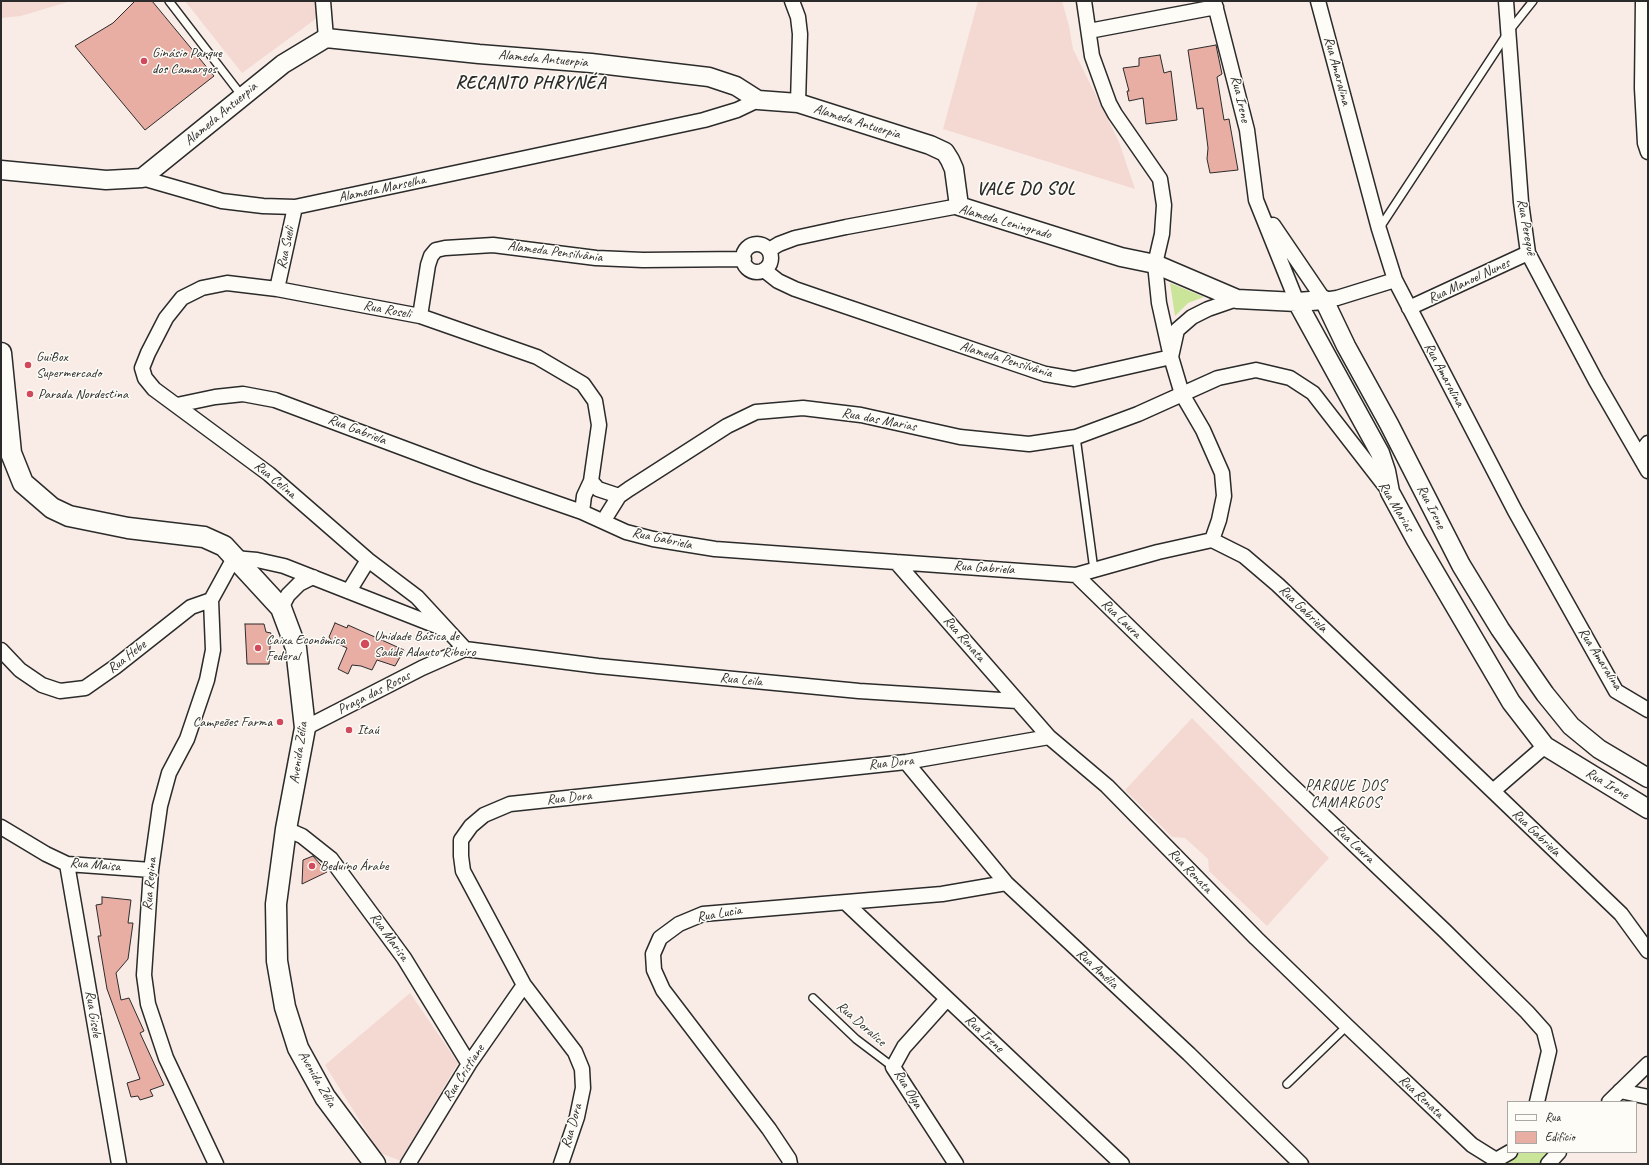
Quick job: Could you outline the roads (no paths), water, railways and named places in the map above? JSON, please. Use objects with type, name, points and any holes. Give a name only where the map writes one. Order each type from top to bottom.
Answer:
[{"type":"main road","name":"Avenida Zélia","points":[[1,352],[6,454],[23,484],[52,508],[69,516],[128,528],[204,537],[224,546],[281,608],[296,648],[305,728],[286,830],[276,904],[277,961],[285,1007],[298,1048],[325,1097],[375,1164]]},
{"type":"street","points":[[323,1],[326,38]]},
{"type":"street","points":[[792,1],[798,17],[800,34],[798,103]]},
{"type":"street","points":[[1084,1],[1092,56],[1114,114],[1160,179],[1164,205],[1162,234],[1155,264],[1159,303],[1171,358],[1182,394],[1203,430],[1222,473],[1224,496],[1219,520],[1212,540]]},
{"type":"street","name":"Rua Amaralina","points":[[1318,1],[1379,229],[1395,280],[1515,511],[1616,690],[1648,710]]},
{"type":"street","name":"Rua Perequê","points":[[1506,1],[1520,194],[1528,253],[1596,381],[1648,471]]},
{"type":"street","points":[[1643,1],[1642,88],[1645,143],[1648,152]]},
{"type":"street","points":[[1089,31],[1215,4]]},
{"type":"street","name":"Rua Irene","points":[[1215,4],[1247,130],[1256,200],[1297,302],[1380,453],[1386,471],[1390,492]]},
{"type":"street","name":"Alameda Antuerpia","points":[[142,178],[282,64],[326,38],[479,54],[591,63],[710,76],[736,86],[758,100],[798,103],[880,128],[945,152],[954,169],[959,206]]},
{"type":"street","name":"Alameda Marselha","points":[[1,170],[106,180],[142,178],[222,200],[263,206],[295,207],[704,120],[737,110],[758,100]]},
{"type":"street","name":"Rua Irene","points":[[1256,200],[1324,300],[1346,346],[1389,424],[1461,565],[1500,629],[1545,694],[1571,726],[1600,749],[1648,778]]},
{"type":"street","name":"Alameda Leningrado","points":[[769,250],[779,244],[795,238],[959,206],[1121,257],[1155,264],[1237,299]]},
{"type":"street","name":"Rua Sueli","points":[[277,289],[295,207]]},
{"type":"street","name":"Alameda Pensilvânia","points":[[420,316],[428,265],[431,256],[436,250],[446,248],[493,245],[596,258],[643,260],[744,259]]},
{"type":"street","points":[[755,245],[762,245],[769,250],[771,258],[769,265],[764,270],[756,272],[749,269],[744,259],[748,248],[755,245]]},
{"type":"street","name":"Rua Manoel Nunes","points":[[1409,308],[1528,253]]},
{"type":"street","name":"Alameda Pensilvânia","points":[[764,270],[778,281],[795,289],[1045,374],[1074,378],[1171,358]]},
{"type":"street","points":[[1171,358],[1177,330],[1187,321],[1208,309],[1237,299],[1297,302],[1337,298],[1395,280]]},
{"type":"street","name":"Rua Roseli","points":[[177,405],[154,388],[145,378],[142,368],[166,318],[182,298],[202,288],[227,283],[277,289],[420,316],[537,357],[583,384],[595,401],[599,425],[591,481],[584,496],[582,512]]},
{"type":"street","name":"Rua Marias","points":[[1182,394],[1218,378],[1256,370],[1290,378],[1313,393],[1390,492],[1416,540],[1511,702],[1544,746]]},
{"type":"street","name":"Rua Gabriela","points":[[177,405],[215,397],[244,394],[275,400],[478,476],[604,520],[626,532],[653,539],[715,549],[1076,575],[1158,552],[1212,540],[1244,556],[1278,586],[1621,914],[1648,951]]},
{"type":"street","name":"Rua das Marias","points":[[604,520],[619,496],[727,426],[756,412],[803,408],[861,415],[960,437],[1029,444],[1076,437],[1138,414],[1182,394]]},
{"type":"street","name":"Rua Celina","points":[[177,405],[269,474],[368,560],[417,597],[465,649]]},
{"type":"street","points":[[1639,455],[1648,443]]},
{"type":"street","points":[[591,481],[598,489],[619,496]]},
{"type":"street","points":[[1416,540],[1441,527]]},
{"type":"street","points":[[211,600],[234,558],[257,560],[284,566],[446,629]]},
{"type":"street","points":[[349,591],[368,560]]},
{"type":"street","name":"Rua Renata","points":[[896,562],[1049,737],[1107,786],[1256,938],[1346,1026],[1472,1145],[1497,1162]]},
{"type":"street","points":[[1440,580],[1461,565]]},
{"type":"street","name":"Rua Laura","points":[[1076,575],[1445,931],[1527,1012],[1544,1031],[1549,1051],[1537,1101]]},
{"type":"street","points":[[281,608],[288,595],[299,584],[313,577]]},
{"type":"street","name":"Rua Hebe","points":[[1,650],[20,670],[42,685],[60,691],[85,688],[115,667],[190,607],[211,600]]},
{"type":"street","name":"Rua Regina","points":[[211,600],[213,650],[207,680],[187,739],[169,774],[160,806],[151,870],[144,975],[148,1004],[166,1058],[216,1164]]},
{"type":"street","name":"Rua Leila","points":[[465,649],[598,666],[859,691],[1017,701]]},
{"type":"street","name":"Praça das Rosas","points":[[305,728],[422,668],[465,649]]},
{"type":"street","name":"Rua Dora","points":[[561,1164],[577,1117],[583,1088],[582,1069],[575,1052],[524,985],[463,871],[461,840],[471,826],[484,814],[510,804],[906,762],[1049,737]]},
{"type":"street","points":[[1493,791],[1544,746]]},
{"type":"street","name":"Rua Irene","points":[[1544,746],[1648,809]]},
{"type":"street","name":"Rua Amélia","points":[[906,762],[1006,883],[1189,1054],[1301,1164]]},
{"type":"street","name":"Rua Maisa","points":[[1,827],[46,854],[67,864],[151,870]]},
{"type":"street","name":"Rua Marisa","points":[[286,830],[302,836],[331,859],[404,958],[469,1064]]},
{"type":"street","name":"Rua Gisele","points":[[67,864],[119,1164]]},
{"type":"street","name":"Rua Lucia","points":[[790,1164],[789,1159],[769,1129],[663,990],[654,970],[653,954],[660,938],[679,924],[703,914],[942,894],[1006,883]]},
{"type":"street","name":"Rua Irene","points":[[846,903],[1122,1164]]},
{"type":"street","name":"Rua Cristiane","points":[[408,1164],[469,1064],[524,985]]},
{"type":"street","name":"Rua Olga","points":[[947,999],[904,1047],[893,1068],[956,1164]]},
{"type":"street","points":[[1609,1101],[1648,1064]]},
{"type":"street","points":[[1620,1091],[1648,1098]]},
{"type":"street","points":[[1497,1162],[1509,1153]]},
{"type":"street","points":[[1548,1164],[1558,1153]]},
{"type":"lane","points":[[169,1],[243,97]]},
{"type":"lane","points":[[1379,229],[1508,31],[1533,1]]},
{"type":"lane","points":[[1076,437],[1094,570]]},
{"type":"lane","name":"Rua Doralice","points":[[813,998],[856,1039],[893,1068]]},
{"type":"lane","points":[[1287,1084],[1346,1026]]},
{"type":"place","name":"Ginásio Parque dos Camargos","points":[[144,61]]},
{"type":"place","name":"GuiBox Supermercado","points":[[28,365]]},
{"type":"place","name":"Parada Nordestina","points":[[30,394]]},
{"type":"place","name":"Unidade Básica de Saúde Adauto Ribeiro","points":[[365,644]]},
{"type":"place","name":"Caixa Econômica Federal","points":[[258,648]]},
{"type":"place","name":"Campeões Farma","points":[[280,722]]},
{"type":"place","name":"Itaú","points":[[349,730]]},
{"type":"place","name":"Beduíno Árabe","points":[[312,866]]},
{"type":"district","name":"RECANTO PHRYNÉA","points":[[531,83]]},
{"type":"district","name":"VALE DO SOL","points":[[1026,189]]},
{"type":"district","name":"PARQUE DOS CAMARGOS","points":[[1346,794]]}]
